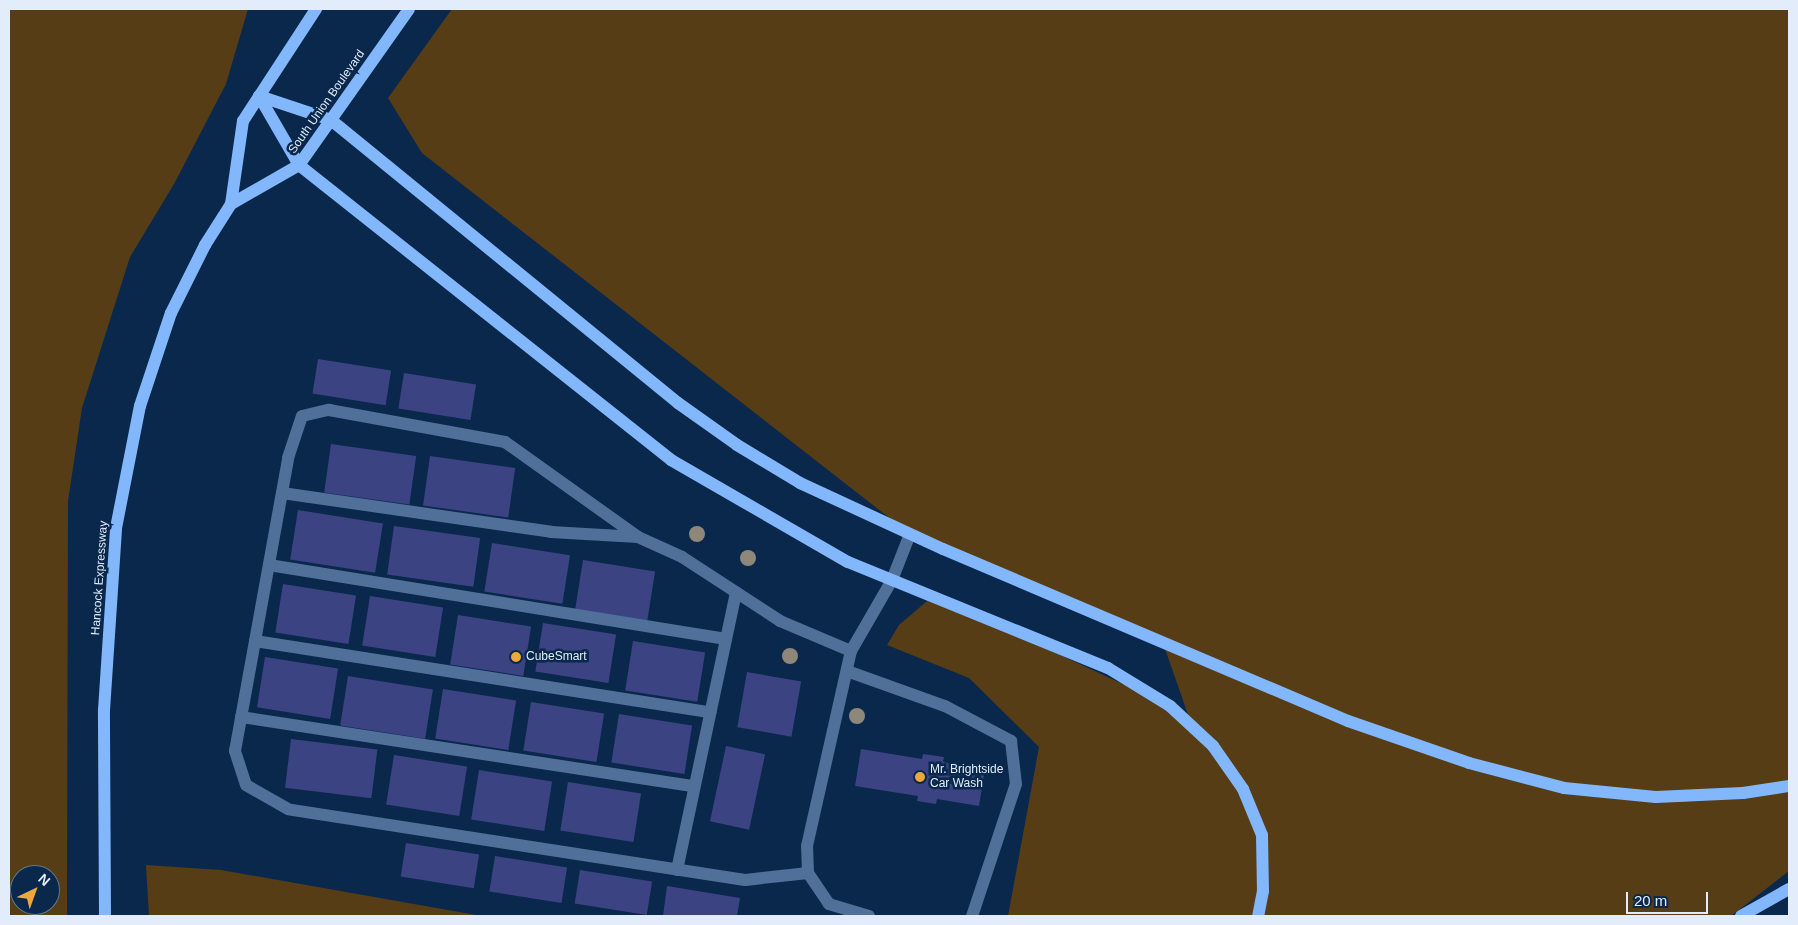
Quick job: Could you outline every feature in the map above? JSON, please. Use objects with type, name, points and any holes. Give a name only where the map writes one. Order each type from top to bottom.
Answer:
[{"type":"main road","points":[[231,204],[243,121],[316,9]]},
{"type":"main road","name":"South Union Boulevard","points":[[231,204],[299,165],[409,9]]},
{"type":"main road","points":[[259,96],[331,120],[678,403],[800,483],[910,534],[1348,721],[1469,763],[1564,788],[1656,797],[1743,793],[1789,786]]},
{"type":"main road","points":[[259,96],[299,165],[671,460],[848,562],[1108,668],[1170,706],[1213,746],[1243,788],[1262,836],[1263,891],[1258,916]]},
{"type":"main road","name":"Hancock Expressway","points":[[105,916],[104,710],[116,528],[140,406],[171,314],[205,245],[231,204]]},
{"type":"main road","points":[[1741,916],[1789,889]]},
{"type":"lane","points":[[808,874],[745,880],[288,810],[246,785],[235,750],[288,458],[302,416],[329,410],[505,442],[638,537],[682,556],[780,621],[851,651]]},
{"type":"lane","points":[[282,493],[551,532],[638,537]]},
{"type":"lane","points":[[869,916],[829,904],[808,874],[808,846],[851,651],[892,580],[910,534]]},
{"type":"lane","points":[[269,565],[726,639]]},
{"type":"lane","points":[[676,870],[736,592]]},
{"type":"lane","points":[[255,641],[710,712]]},
{"type":"lane","points":[[847,671],[944,706],[1011,741],[1016,784],[972,916]]},
{"type":"lane","points":[[241,717],[694,786]]},
{"type":"shaded area","points":[[9,9],[248,9],[226,84],[174,184],[130,257],[82,408],[68,501],[67,916],[9,916]]},
{"type":"shaded area","points":[[452,9],[1789,9],[1789,871],[1731,916],[1008,916],[1039,747],[969,678],[887,645],[899,625],[933,596],[1170,706],[1192,726],[1163,643],[910,534],[422,153],[388,98]]},
{"type":"shaded area","points":[[146,865],[221,870],[482,916],[149,916]]},
{"type":"building","points":[[318,359],[391,371],[386,405],[313,394]]},
{"type":"building","points":[[404,373],[476,384],[470,420],[398,409]]},
{"type":"building","points":[[331,444],[416,456],[409,504],[324,493]]},
{"type":"building","points":[[430,456],[515,468],[508,517],[423,506]]},
{"type":"building","points":[[298,510],[383,523],[375,573],[290,559]]},
{"type":"building","points":[[394,526],[480,538],[473,587],[387,575]]},
{"type":"building","points":[[492,543],[570,555],[562,604],[484,591]]},
{"type":"building","points":[[583,560],[655,571],[647,622],[575,610]]},
{"type":"building","points":[[283,584],[356,596],[348,644],[275,632]]},
{"type":"building","points":[[370,596],[443,608],[435,657],[362,645]]},
{"type":"building","points":[[458,615],[531,627],[523,676],[450,664]]},
{"type":"building","points":[[543,623],[616,635],[608,683],[535,671]]},
{"type":"building","points":[[633,641],[705,652],[697,702],[625,690]]},
{"type":"building","points":[[265,657],[338,669],[330,719],[257,707]]},
{"type":"building","points":[[747,672],[801,682],[791,737],[737,727]]},
{"type":"building","points":[[348,676],[433,689],[425,739],[340,725]]},
{"type":"building","points":[[443,689],[516,701],[508,750],[435,738]]},
{"type":"building","points":[[531,702],[604,714],[596,762],[523,750]]},
{"type":"building","points":[[619,714],[692,726],[684,774],[611,762]]},
{"type":"building","points":[[291,739],[377,750],[371,798],[285,788]]},
{"type":"building","points":[[726,746],[765,754],[749,830],[710,821]]},
{"type":"building","name":"Mr. Brightside Car Wash","points":[[861,749],[922,759],[923,754],[944,757],[943,762],[985,769],[979,806],[937,799],[936,804],[917,801],[918,796],[855,786]]},
{"type":"building","points":[[394,755],[467,767],[459,816],[386,804]]},
{"type":"building","points":[[479,770],[552,782],[544,831],[471,819]]},
{"type":"building","points":[[568,782],[641,794],[633,842],[560,830]]},
{"type":"building","points":[[406,843],[479,855],[474,888],[401,877]]},
{"type":"building","points":[[495,856],[567,867],[561,903],[489,892]]},
{"type":"building","points":[[580,870],[652,881],[647,915],[575,904]]},
{"type":"building","points":[[667,886],[740,898],[737,916],[663,916]]},
{"type":"place","name":"CubeSmart","points":[[516,657]]},
{"type":"place","name":"Mr. Brightside Car Wash","points":[[920,777]]}]
